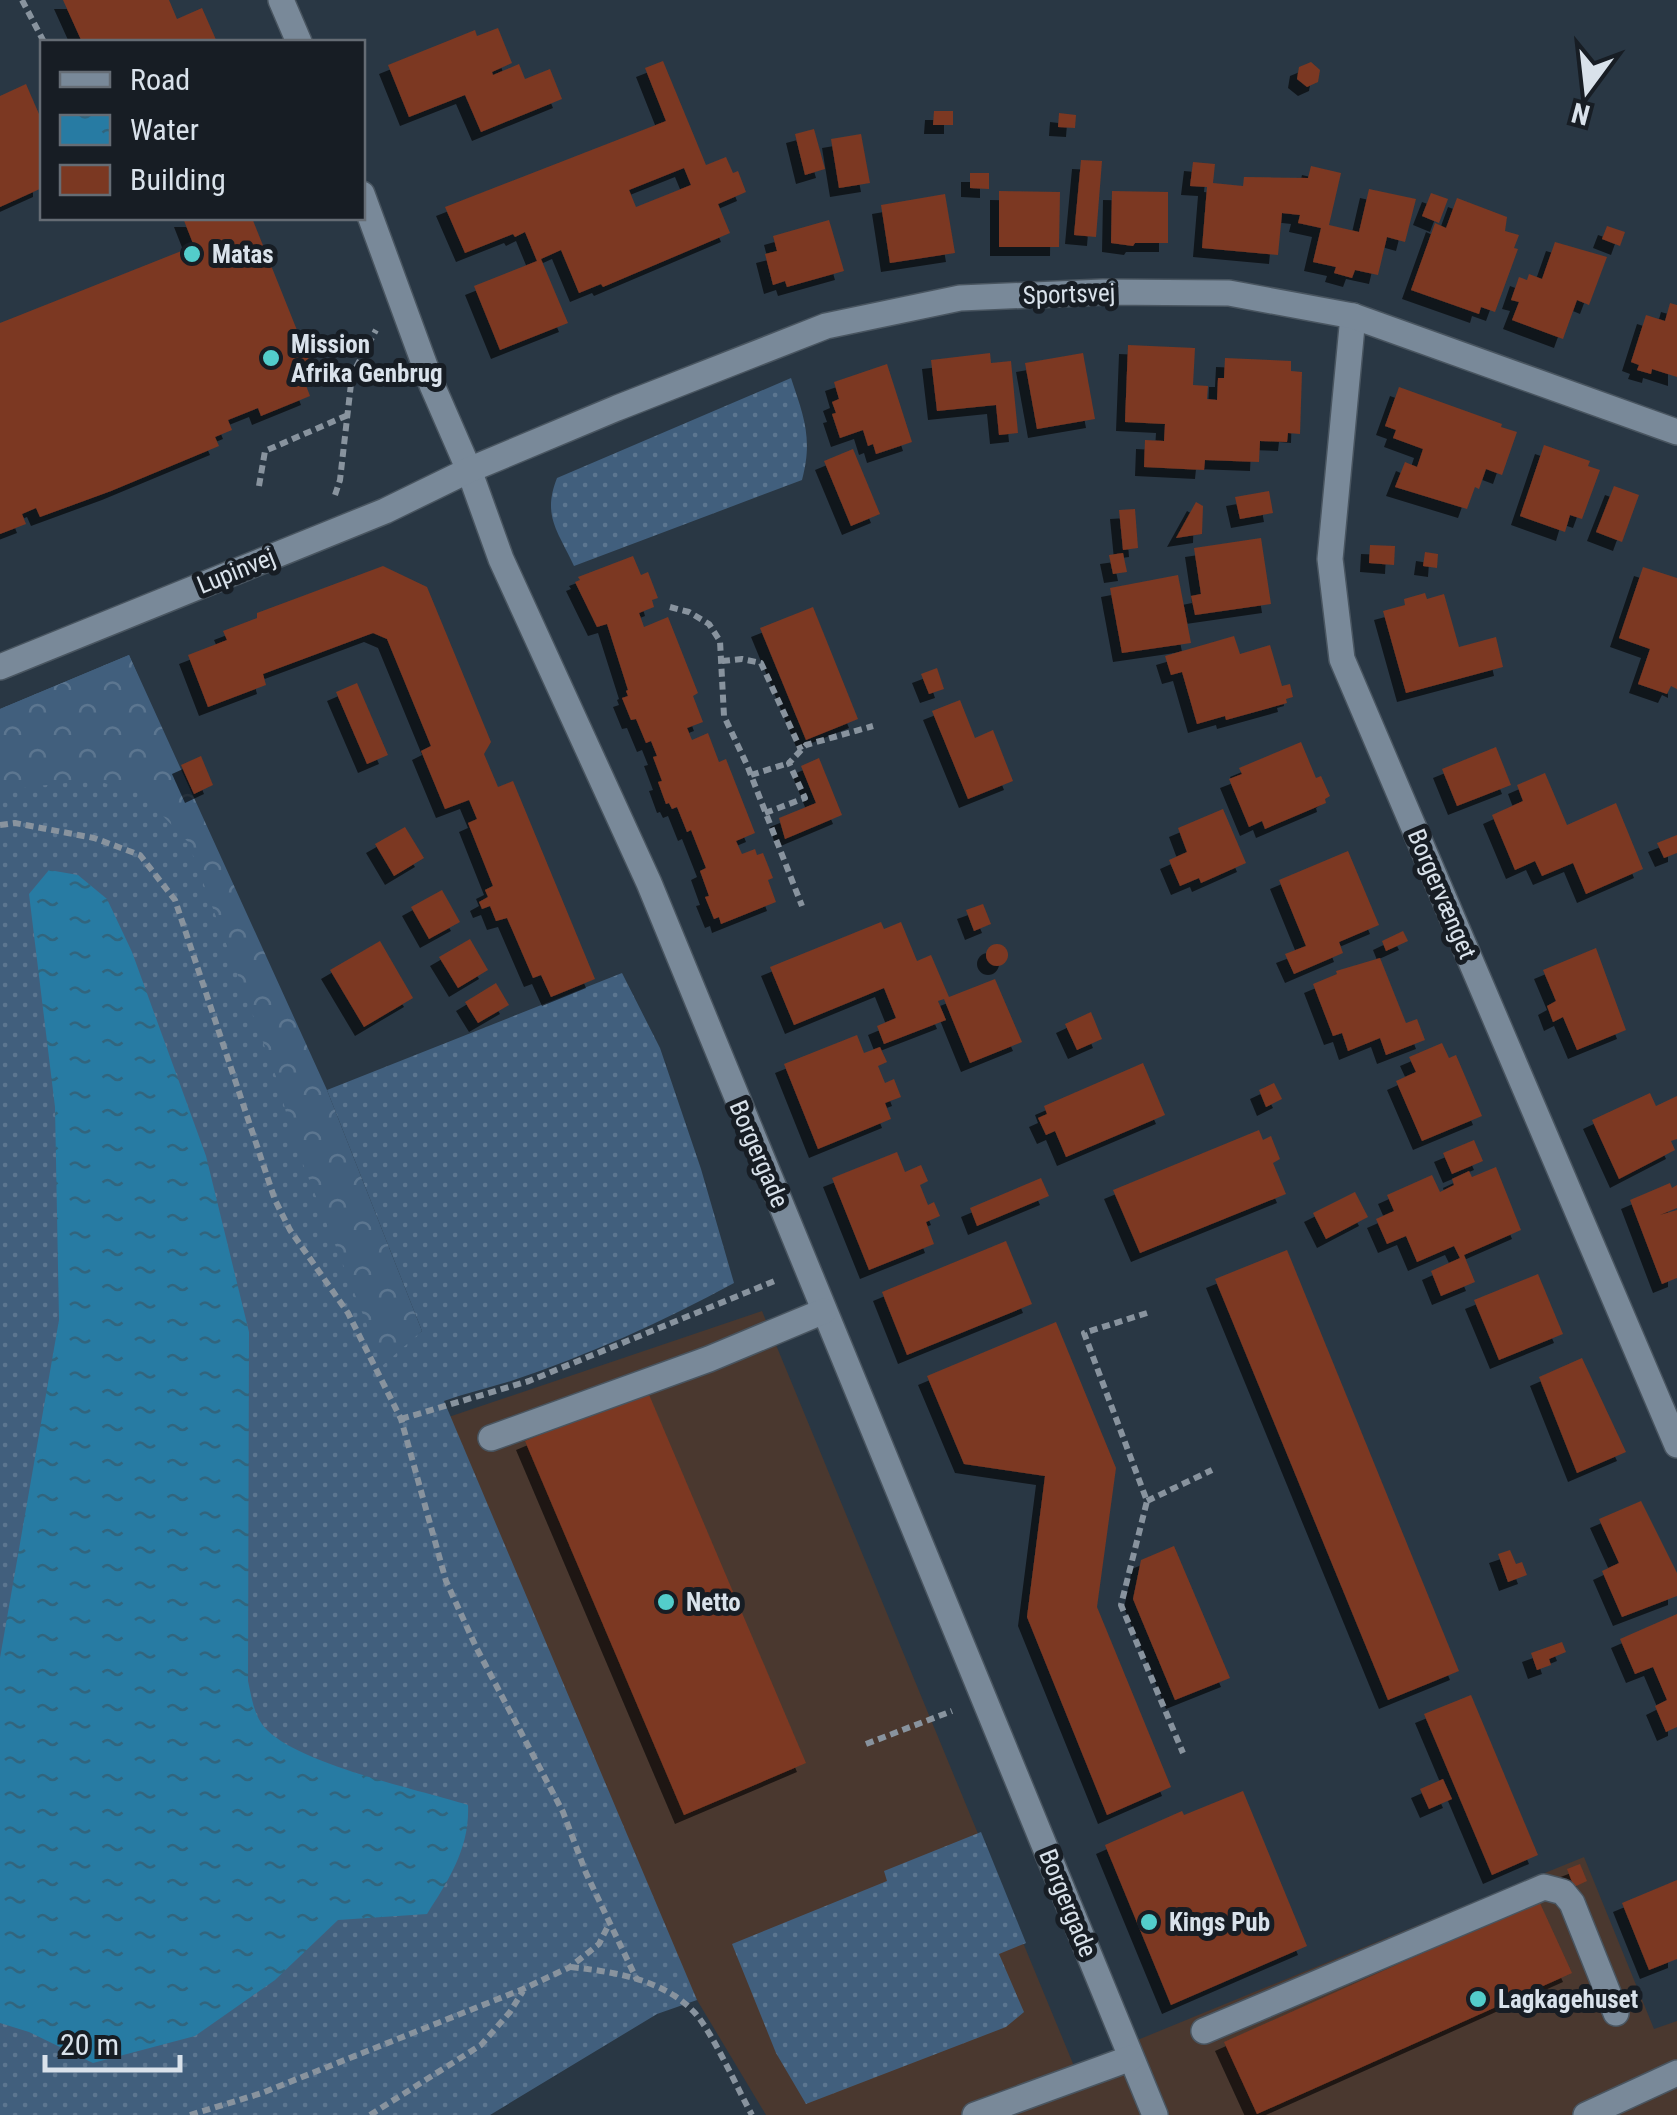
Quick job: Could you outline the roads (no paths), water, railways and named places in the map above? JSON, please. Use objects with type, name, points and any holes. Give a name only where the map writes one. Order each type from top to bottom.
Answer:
[{"type":"street","points":[[282,0],[298,40]]},
{"type":"street","name":"Borgergade","points":[[365,202],[501,560],[648,882],[1155,2115]]},
{"type":"street","name":"Sportsvej","points":[[469,470],[826,326],[960,298],[1102,292],[1229,293],[1354,316],[1677,432]]},
{"type":"street","name":"Borgervænget","points":[[1354,316],[1330,559],[1342,659],[1677,1445]]},
{"type":"street","name":"Lupinvej","points":[[0,667],[385,511],[469,470]]},
{"type":"street","points":[[491,1438],[709,1359],[824,1311]]},
{"type":"street","points":[[1204,2031],[1544,1886],[1563,1892],[1572,1902],[1616,2013]]},
{"type":"street","points":[[975,2115],[1130,2058]]},
{"type":"street","points":[[1586,2115],[1677,2072]]},
{"type":"water","points":[[49,870],[78,875],[107,899],[132,952],[206,1156],[249,1332],[248,1681],[256,1714],[267,1730],[306,1754],[362,1775],[468,1805],[462,1849],[427,1914],[338,1920],[275,1980],[195,2036],[93,2063],[29,2032],[0,2023],[0,1658],[59,1320],[55,1107],[29,894]]},
{"type":"place","name":"Matas","points":[[192,254]]},
{"type":"place","name":"Mission Afrika Genbrug","points":[[271,358]]},
{"type":"place","name":"Netto","points":[[666,1602]]},
{"type":"place","name":"Kings Pub","points":[[1149,1922]]},
{"type":"place","name":"Lagkagehuset","points":[[1478,1999]]}]
